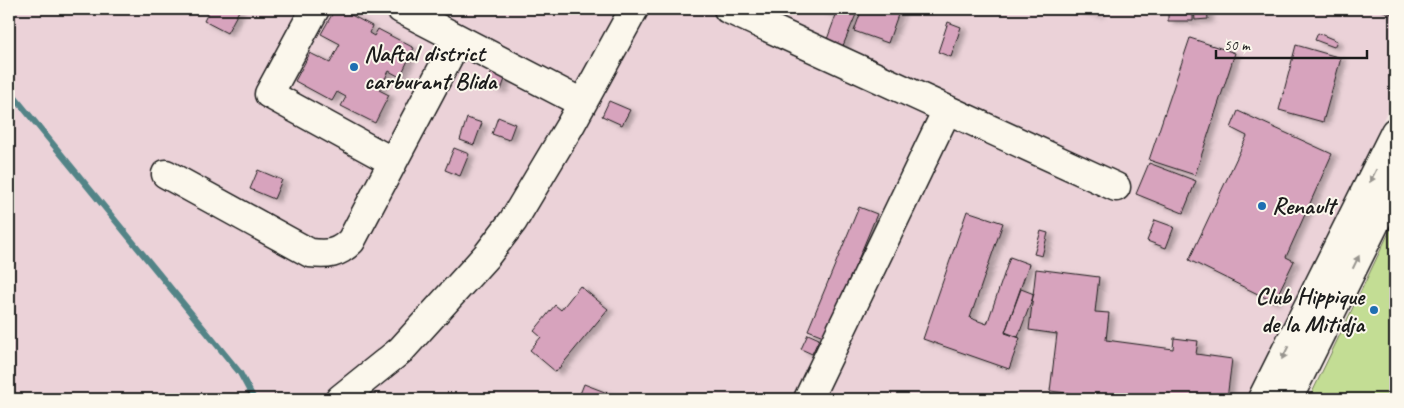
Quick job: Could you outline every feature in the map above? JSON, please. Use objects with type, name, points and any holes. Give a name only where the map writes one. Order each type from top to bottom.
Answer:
[{"type":"main road","points":[[315,9],[269,94],[393,162]]},
{"type":"main road","points":[[401,9],[582,103]]},
{"type":"main road","points":[[340,399],[401,350],[487,255],[513,221],[634,9]]},
{"type":"main road","points":[[728,9],[1116,187]]},
{"type":"main road","points":[[166,174],[310,252],[327,255],[340,251],[351,241],[458,39]]},
{"type":"main road","points":[[808,399],[947,110]]},
{"type":"main road","points":[[1262,399],[1395,132]]},
{"type":"main road","points":[[1288,399],[1395,184]]},
{"type":"shaded area","points":[[9,9],[1395,9],[1395,95],[1250,399],[9,399]]},
{"type":"green space","name":"Club Hippique de la Mitidja","points":[[1395,220],[1395,399],[1309,399]]},
{"type":"building","points":[[210,9],[240,9],[227,33],[204,21]]},
{"type":"building","name":"Naftal district carburant Blida","points":[[335,9],[340,9],[372,26],[369,33],[374,36],[378,29],[414,48],[400,77],[389,71],[379,90],[389,95],[375,123],[341,106],[346,97],[337,92],[332,101],[295,81],[310,53],[330,63],[340,44],[321,34]]},
{"type":"building","points":[[820,9],[851,9],[857,12],[842,48],[826,42],[836,15]]},
{"type":"building","points":[[862,9],[900,9],[888,43],[854,31]]},
{"type":"building","points":[[1077,9],[1099,9],[1097,14]]},
{"type":"building","points":[[1168,9],[1193,9],[1193,21],[1168,21]]},
{"type":"building","points":[[1194,9],[1207,9],[1208,19],[1195,20]]},
{"type":"building","points":[[1378,9],[1392,9],[1391,14]]},
{"type":"building","points":[[948,22],[961,27],[951,57],[938,52]]},
{"type":"building","points":[[1318,33],[1337,41],[1334,47],[1315,40]]},
{"type":"building","points":[[1190,38],[1235,53],[1195,175],[1149,160]]},
{"type":"building","points":[[1296,45],[1341,58],[1323,122],[1279,110]]},
{"type":"building","points":[[492,71],[506,76],[501,90],[487,85]]},
{"type":"building","points":[[609,101],[630,110],[622,125],[602,116]]},
{"type":"building","name":"Renault","points":[[1238,111],[1332,154],[1286,257],[1294,261],[1274,302],[1189,260],[1247,136],[1231,128]]},
{"type":"building","points":[[498,117],[515,124],[509,140],[492,134]]},
{"type":"building","points":[[467,118],[482,123],[474,145],[460,140]]},
{"type":"building","points":[[454,148],[469,154],[460,176],[445,170]]},
{"type":"building","points":[[1149,163],[1196,181],[1183,213],[1136,194]]},
{"type":"building","points":[[258,170],[282,180],[274,199],[250,189]]},
{"type":"building","points":[[859,207],[877,214],[826,337],[808,330]]},
{"type":"building","points":[[967,211],[1003,223],[970,318],[987,324],[1010,257],[1029,264],[1005,333],[1020,338],[1009,369],[923,339]]},
{"type":"building","points":[[1155,220],[1174,227],[1166,248],[1147,241]]},
{"type":"building","points":[[1041,231],[1048,233],[1042,256],[1034,254]]},
{"type":"building","points":[[1036,269],[1099,277],[1095,312],[1109,313],[1106,340],[1173,349],[1174,338],[1198,341],[1196,354],[1232,359],[1227,399],[1118,399],[1050,391],[1057,334],[1029,330]]},
{"type":"building","points":[[580,286],[608,309],[556,372],[530,350],[541,337],[534,331],[555,305],[561,310]]},
{"type":"building","points":[[1021,289],[1034,294],[1018,337],[1005,332]]},
{"type":"building","points":[[808,334],[819,339],[812,354],[801,349]]},
{"type":"building","points":[[584,384],[623,399],[578,399]]},
{"type":"waterway","points":[[9,88],[240,373],[254,399]]},
{"type":"place","name":"Naftal district carburant Blida","points":[[354,67]]},
{"type":"place","name":"Renault","points":[[1262,206]]},
{"type":"place","name":"Club Hippique de la Mitidja","points":[[1374,310]]}]
